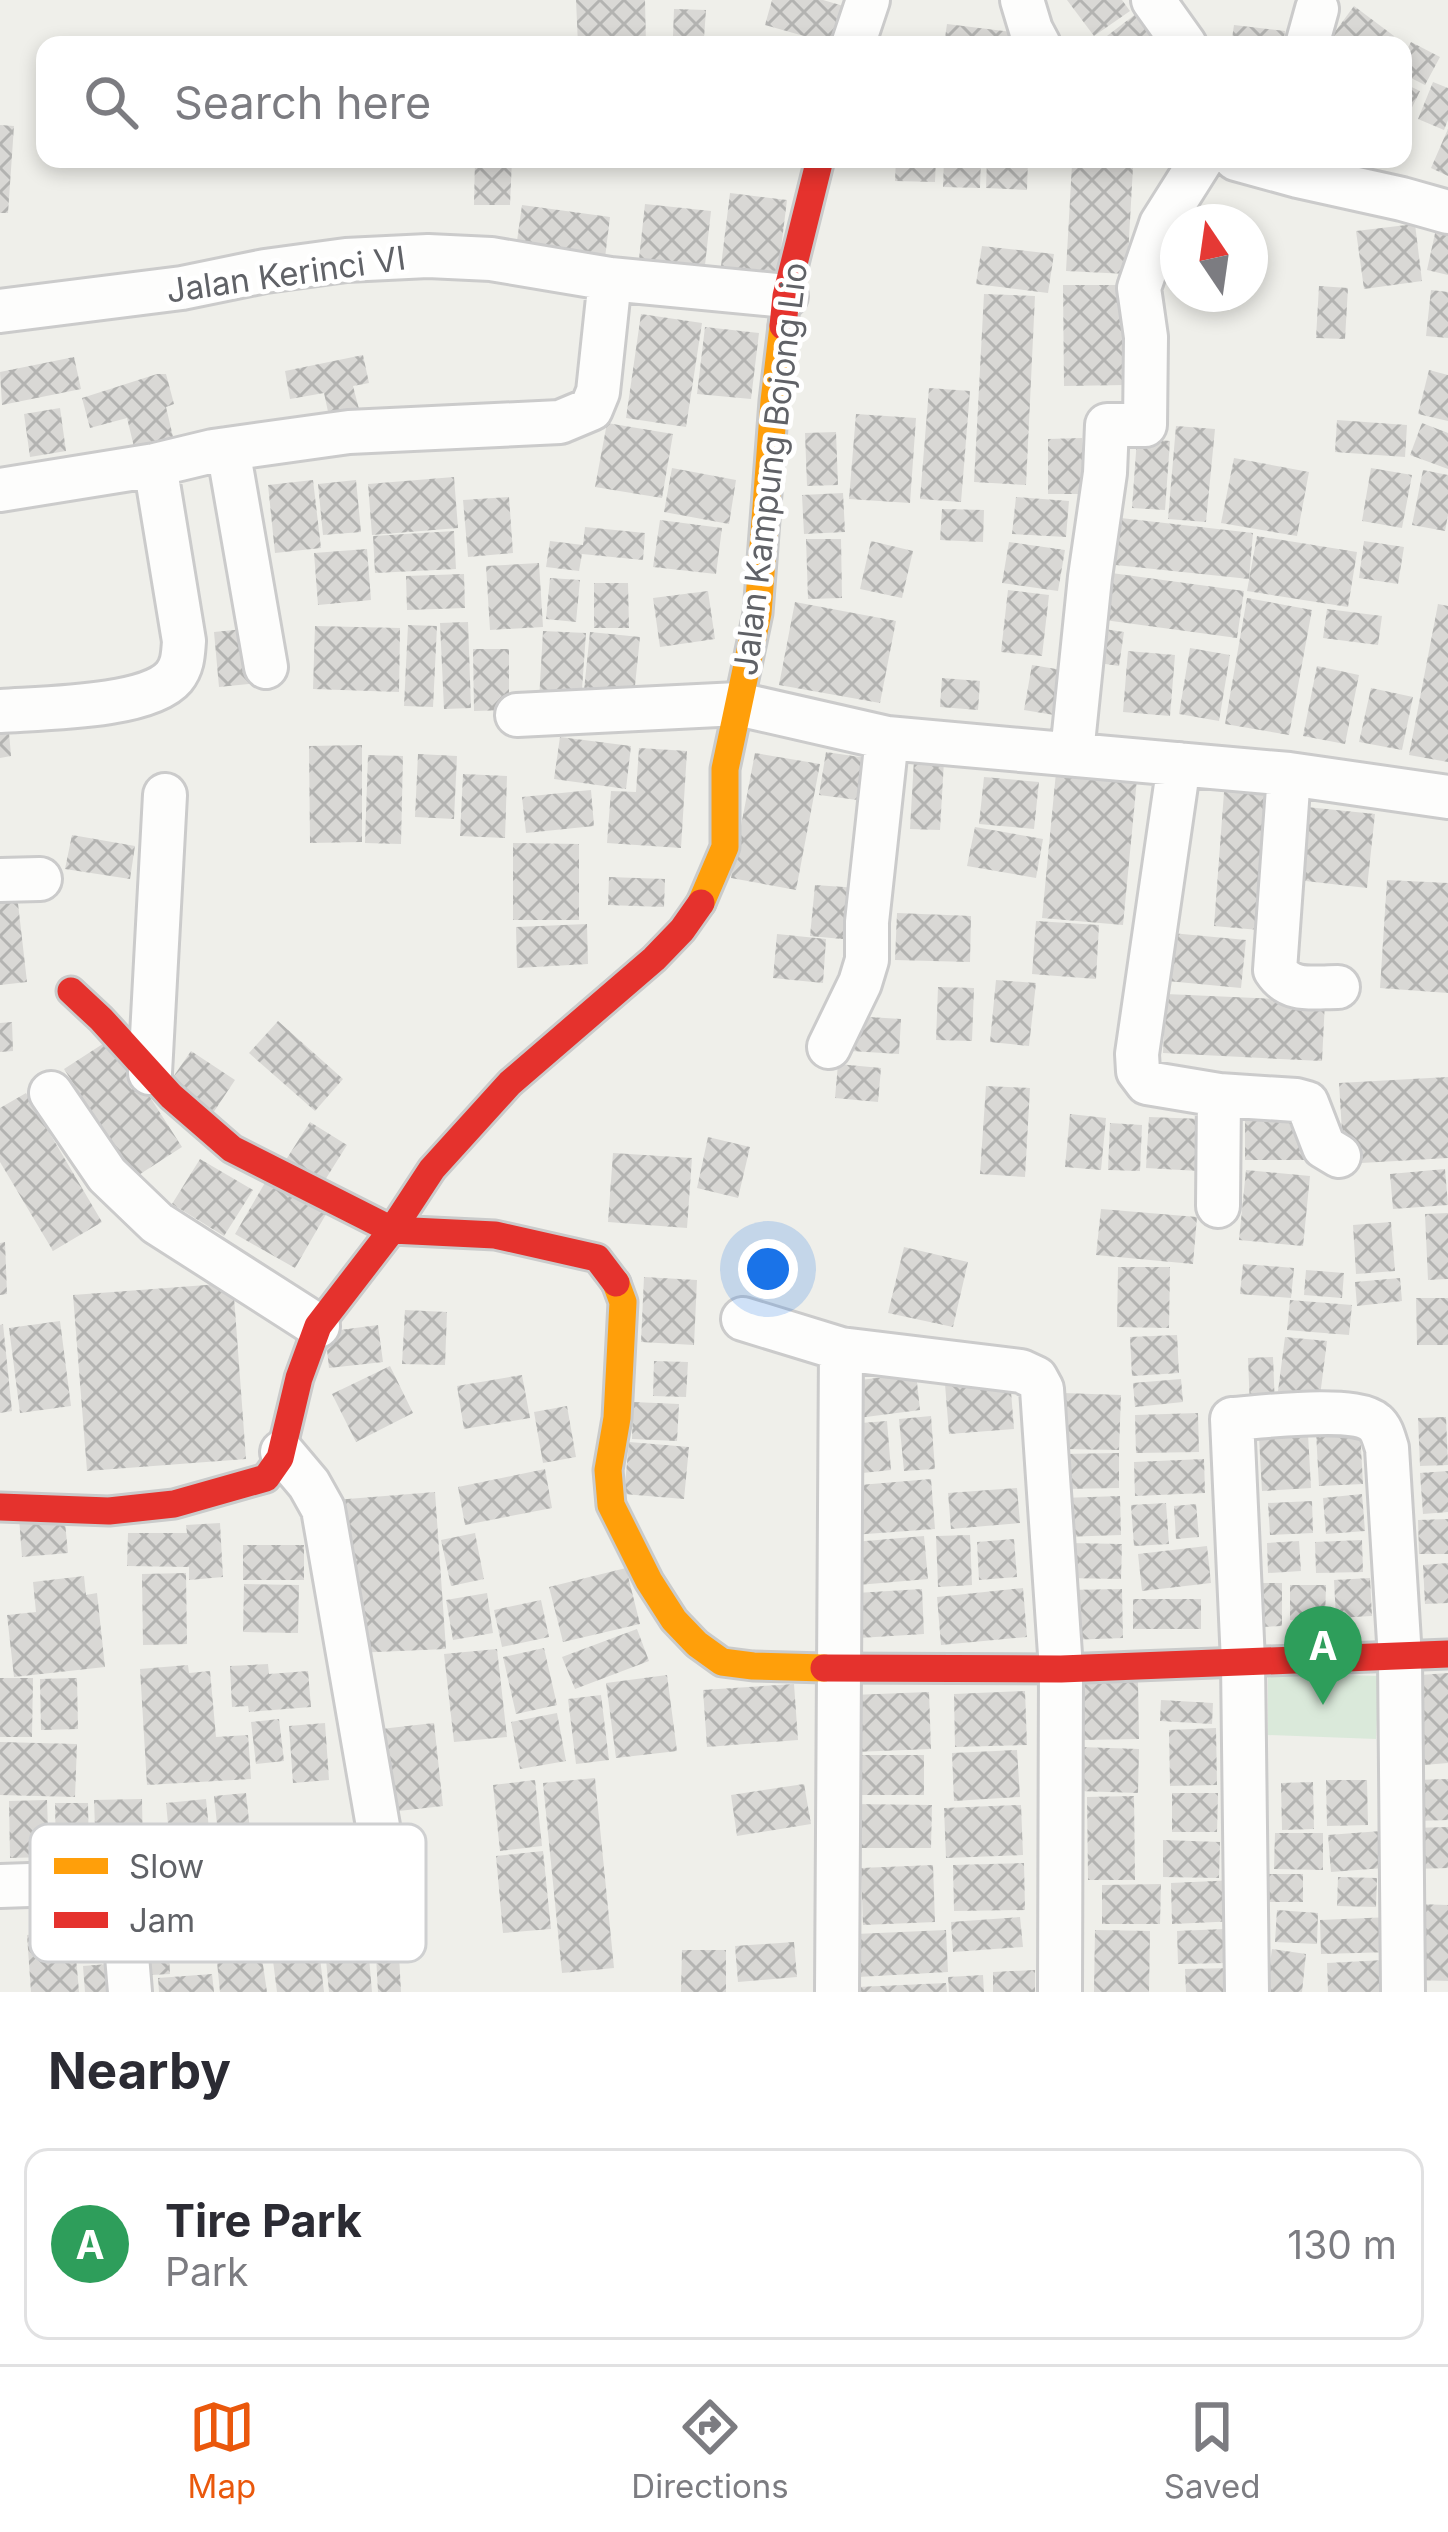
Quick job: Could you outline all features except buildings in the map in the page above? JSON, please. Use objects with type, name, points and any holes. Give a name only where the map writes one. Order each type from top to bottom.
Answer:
[{"type":"street","points":[[856,36],[868,0]]},
{"type":"street","points":[[1022,0],[1034,36]]},
{"type":"street","points":[[1153,0],[1179,36]]},
{"type":"street","name":"Jalan Kampung Bojong Lio","points":[[274,1464],[318,1326],[432,1169],[546,1049],[654,959],[704,898],[724,847],[725,769],[758,613],[786,296],[818,168]]},
{"type":"street","points":[[1072,753],[1108,425],[1145,425],[1146,338],[1139,288],[1161,224],[1196,168]]},
{"type":"street","points":[[1273,168],[1448,212]]},
{"type":"street","name":"Jalan Kerinci VI","points":[[0,311],[182,288],[346,260],[428,256],[491,259],[610,279],[786,296]]},
{"type":"street","points":[[0,490],[349,432],[560,422],[591,409],[598,392],[610,279]]},
{"type":"street","points":[[193,456],[266,667]]},
{"type":"street","points":[[0,711],[125,700],[151,693],[174,678],[183,659],[193,456]]},
{"type":"street","points":[[517,715],[738,704],[887,738],[1289,774],[1448,797]]},
{"type":"street","points":[[830,1047],[867,960],[887,738]]},
{"type":"street","points":[[1179,764],[1138,1071],[1147,1083],[1219,1096],[1307,1103],[1324,1148],[1339,1156]]},
{"type":"street","points":[[1289,774],[1275,970],[1295,988],[1338,987]]},
{"type":"street","points":[[150,1073],[165,795]]},
{"type":"street","points":[[71,991],[171,1096],[232,1149],[392,1230],[495,1235],[597,1258],[613,1276],[623,1302],[617,1418],[608,1470],[611,1504],[674,1620],[722,1662],[838,1668],[1061,1669],[1448,1654]]},
{"type":"street","points":[[51,1094],[107,1175],[157,1223],[318,1326]]},
{"type":"street","points":[[1218,1206],[1219,1096]]},
{"type":"street","points":[[743,1319],[841,1349],[1021,1371],[1036,1378],[1042,1389],[1061,1669],[1060,1992]]},
{"type":"street","points":[[837,1992],[841,1349]]},
{"type":"street","points":[[1247,1992],[1243,1662],[1232,1419],[1346,1413],[1379,1426],[1387,1448],[1400,1658],[1403,1992]]},
{"type":"street","points":[[0,1507],[109,1511],[174,1504],[274,1464],[309,1484],[323,1509],[378,1824]]},
{"type":"street","points":[[0,1886],[30,1885]]},
{"type":"street","points":[[128,1962],[130,1992]]},
{"type":"green space","points":[[1268,1673],[1379,1676],[1376,1739],[1268,1735]]},
{"type":"traffic: slow","points":[[701,903],[725,847],[725,769],[758,613],[783,326]]},
{"type":"traffic: slow","points":[[616,1283],[623,1302],[617,1418],[608,1470],[611,1505],[649,1581],[674,1620],[722,1662],[824,1668]]},
{"type":"traffic: jam","points":[[783,326],[818,168]]},
{"type":"traffic: jam","points":[[0,1507],[109,1511],[174,1504],[266,1478],[280,1458],[299,1378],[318,1326],[432,1169],[510,1083],[654,959],[701,903]]},
{"type":"traffic: jam","points":[[71,991],[171,1096],[232,1149],[392,1230],[495,1235],[597,1258],[616,1283]]},
{"type":"traffic: jam","points":[[824,1668],[1061,1669],[1448,1654]]},
{"type":"place","name":"Tire Park","points":[[1323,1705]]}]
